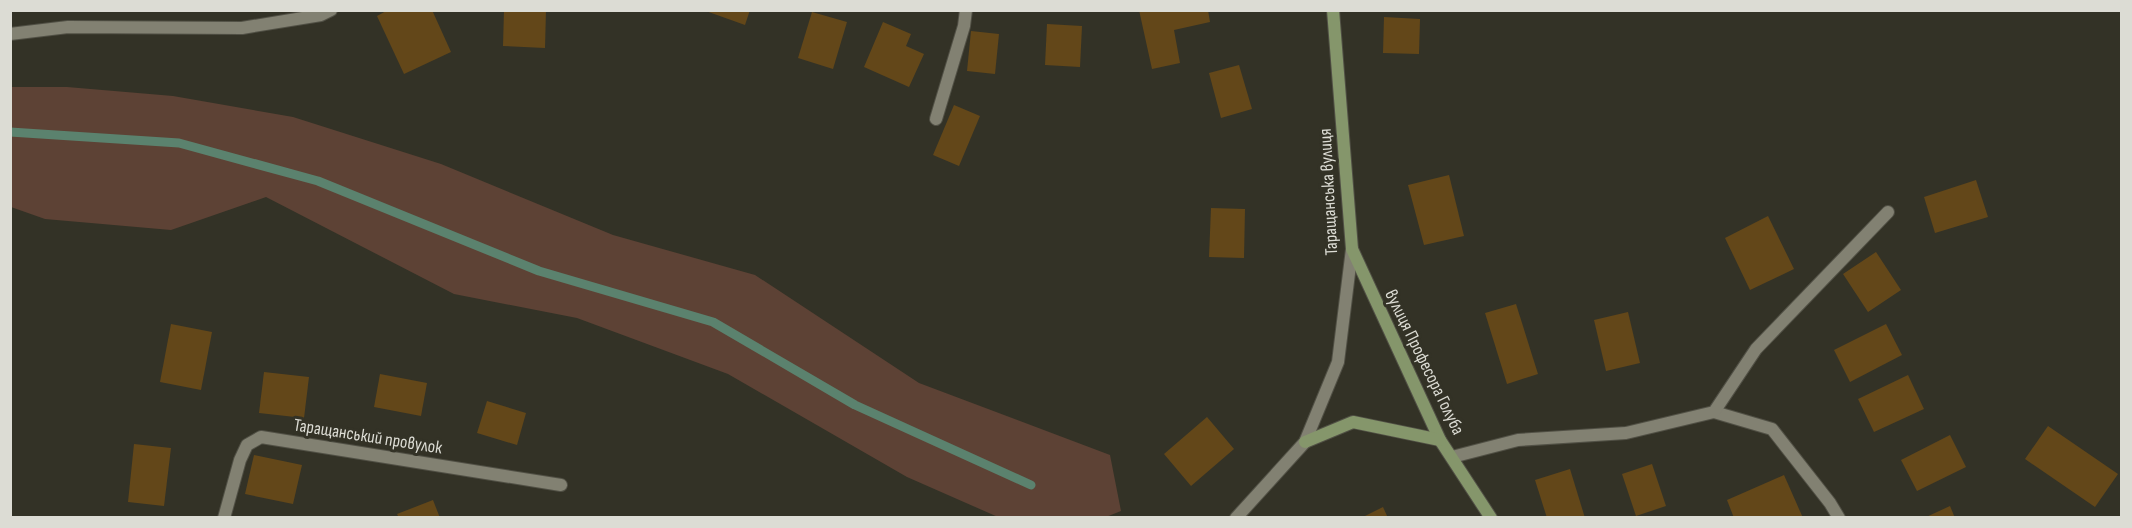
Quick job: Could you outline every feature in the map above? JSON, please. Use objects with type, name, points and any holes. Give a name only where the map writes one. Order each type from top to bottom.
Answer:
[{"type":"main road","name":"Таращанська вулиця","points":[[1333,10],[1352,249]]},
{"type":"main road","name":"вулиця Професора Голуба","points":[[1352,249],[1440,440],[1491,518]]},
{"type":"main road","points":[[1305,442],[1353,422],[1440,440]]},
{"type":"street","points":[[10,34],[68,27],[242,28],[321,15],[331,10]]},
{"type":"street","points":[[936,119],[964,26],[966,10]]},
{"type":"street","points":[[1714,412],[1756,349],[1888,212]]},
{"type":"street","name":"Таращанська вулиця","points":[[1236,518],[1305,442],[1338,362],[1352,249]]},
{"type":"street","points":[[1452,457],[1518,440],[1626,433],[1714,412],[1772,429],[1830,503],[1839,518]]},
{"type":"street","name":"Таращанський провулок","points":[[225,518],[240,460],[247,445],[261,437],[561,485]]},
{"type":"shaded area","points":[[11,87],[67,87],[173,96],[293,117],[441,164],[613,235],[755,275],[919,383],[1110,455],[1121,511],[1106,517],[998,517],[907,477],[728,374],[577,318],[454,294],[266,197],[171,230],[45,219],[11,207]]},
{"type":"building","points":[[388,10],[432,10],[451,52],[404,74],[377,16]]},
{"type":"building","points":[[504,10],[546,10],[545,48],[503,46]]},
{"type":"building","points":[[703,10],[750,10],[745,25]]},
{"type":"building","points":[[1139,10],[1208,10],[1210,22],[1174,30],[1180,63],[1152,69]]},
{"type":"building","points":[[812,12],[847,22],[833,69],[798,58]]},
{"type":"building","points":[[1384,17],[1420,19],[1419,54],[1383,53]]},
{"type":"building","points":[[883,22],[911,34],[906,46],[924,54],[909,87],[864,67]]},
{"type":"building","points":[[1047,24],[1082,26],[1080,67],[1045,65]]},
{"type":"building","points":[[971,31],[999,34],[995,74],[967,71]]},
{"type":"building","points":[[1239,65],[1252,109],[1221,118],[1209,73]]},
{"type":"building","points":[[954,105],[980,116],[959,166],[933,155]]},
{"type":"building","points":[[1449,175],[1464,236],[1424,245],[1408,185]]},
{"type":"building","points":[[1976,180],[1988,217],[1935,233],[1924,197]]},
{"type":"building","points":[[1211,208],[1245,209],[1244,258],[1209,257]]},
{"type":"building","points":[[1768,216],[1794,269],[1750,290],[1725,238]]},
{"type":"building","points":[[1876,252],[1901,290],[1868,312],[1843,274]]},
{"type":"building","points":[[1516,304],[1538,374],[1507,384],[1485,313]]},
{"type":"building","points":[[1628,312],[1640,363],[1606,371],[1594,320]]},
{"type":"building","points":[[171,324],[212,332],[201,390],[160,382]]},
{"type":"building","points":[[1886,324],[1902,355],[1850,382],[1834,350]]},
{"type":"building","points":[[264,372],[309,377],[304,418],[259,413]]},
{"type":"building","points":[[380,374],[427,383],[421,416],[374,407]]},
{"type":"building","points":[[1908,375],[1924,409],[1874,432],[1858,399]]},
{"type":"building","points":[[487,401],[526,413],[517,445],[477,433]]},
{"type":"building","points":[[1207,417],[1234,449],[1191,486],[1164,454]]},
{"type":"building","points":[[2048,426],[2118,474],[2095,507],[2025,459]]},
{"type":"building","points":[[1950,435],[1966,467],[1917,491],[1901,460]]},
{"type":"building","points":[[134,444],[171,448],[164,506],[128,502]]},
{"type":"building","points":[[254,455],[302,465],[293,504],[245,494]]},
{"type":"building","points":[[1652,464],[1666,506],[1636,516],[1622,474]]},
{"type":"building","points":[[1570,469],[1585,518],[1547,518],[1535,480]]},
{"type":"building","points":[[1784,475],[1803,518],[1734,518],[1727,500]]},
{"type":"building","points":[[433,500],[440,518],[399,518],[397,514]]},
{"type":"building","points":[[1950,506],[1955,518],[1924,518]]},
{"type":"building","points":[[1383,507],[1388,518],[1361,518]]},
{"type":"waterway","points":[[10,132],[179,143],[318,181],[539,271],[713,322],[855,405],[1031,485]]}]
